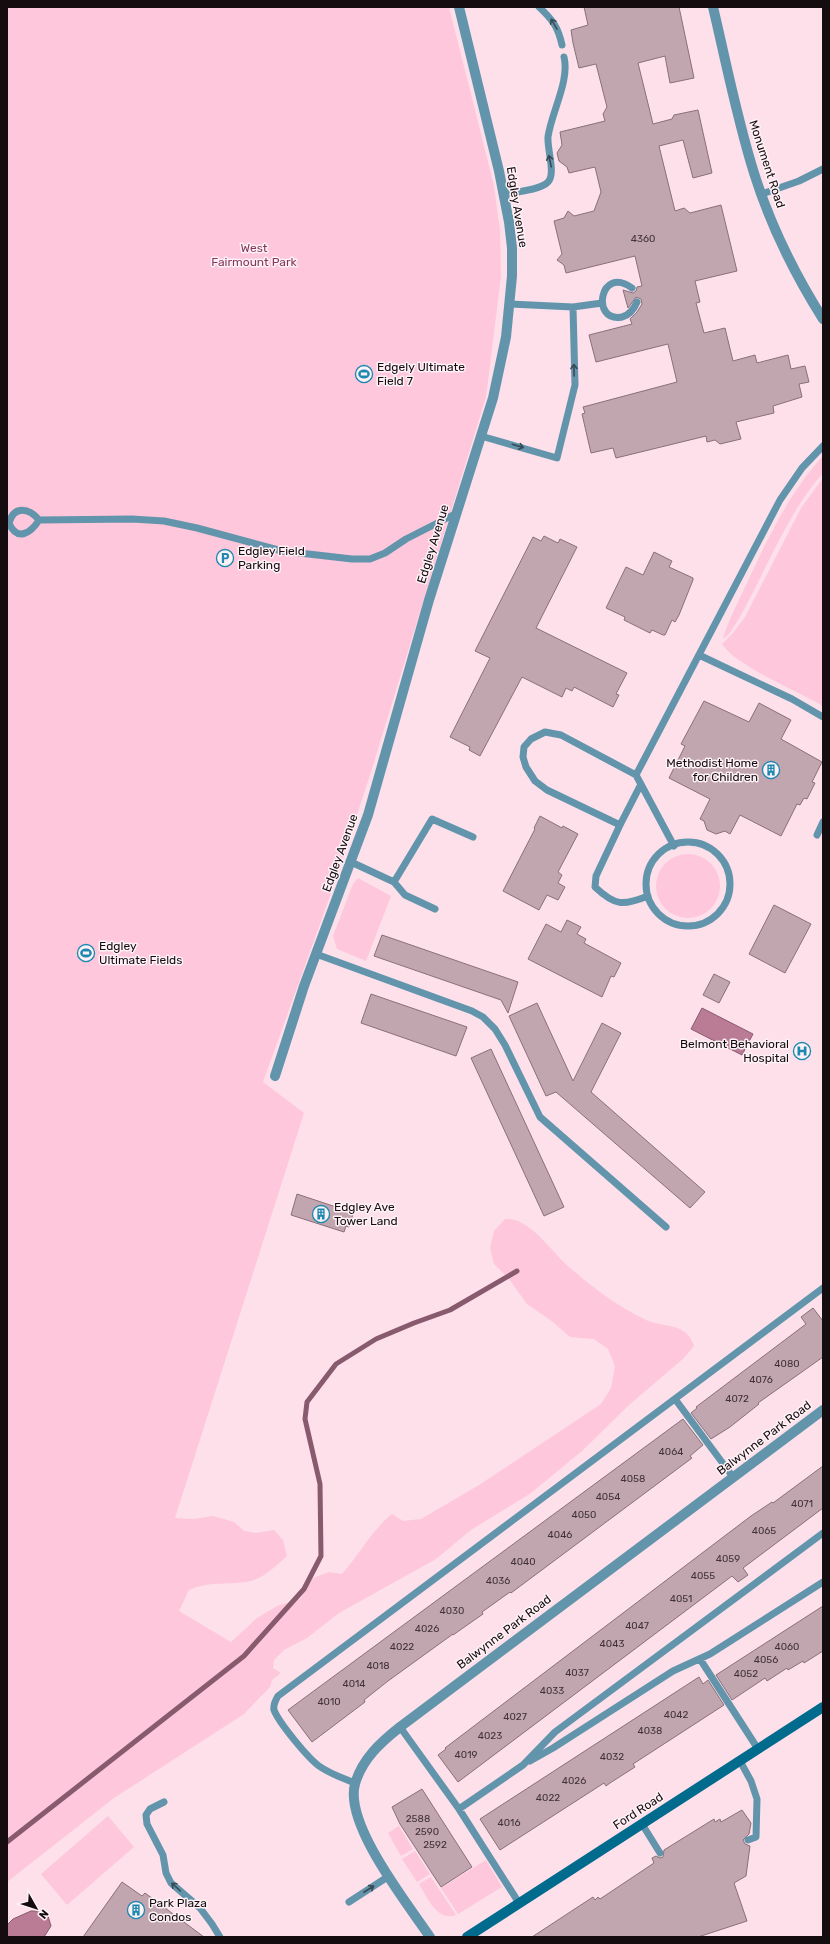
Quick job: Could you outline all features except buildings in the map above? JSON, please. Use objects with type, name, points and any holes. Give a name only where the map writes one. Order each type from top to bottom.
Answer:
[{"type":"main road","name":"Ford Road","points":[[467,1937],[823,1707]]},
{"type":"street","name":"Edgley Avenue","points":[[275,1076],[316,954],[351,862],[380,776],[415,646],[500,371],[510,304],[512,248],[504,194],[459,7]]},
{"type":"street","name":"Monument Road","points":[[713,7],[747,150],[762,194],[782,244],[804,288],[823,319]]},
{"type":"street","name":"Balwynne Park Road","points":[[430,1937],[389,1876],[368,1841],[359,1822],[353,1796],[355,1783],[369,1757],[382,1742],[400,1727],[823,1410]]},
{"type":"lane","points":[[539,7],[553,20],[559,32],[562,45]]},
{"type":"lane","points":[[504,194],[542,186],[548,182],[552,175],[548,151],[548,137],[566,71],[564,57]]},
{"type":"lane","points":[[762,194],[822,171]]},
{"type":"lane","points":[[632,288],[621,282],[615,283],[605,290],[602,296],[602,303],[607,312],[616,317],[627,315],[632,312],[637,302]]},
{"type":"lane","points":[[510,304],[573,307],[602,303]]},
{"type":"lane","points":[[481,436],[557,458],[574,385],[573,307]]},
{"type":"lane","points":[[636,775],[780,500],[802,468],[823,446]]},
{"type":"lane","points":[[39,520],[132,519],[164,522],[180,524],[282,550],[352,559],[370,559],[385,554],[406,539],[455,514]]},
{"type":"lane","points":[[699,655],[792,699],[823,717]]},
{"type":"lane","points":[[620,825],[547,790],[535,781],[526,767],[523,757],[524,748],[531,739],[545,732],[561,735],[636,775],[674,846]]},
{"type":"lane","points":[[641,784],[596,876],[595,887],[604,896],[615,901],[629,904],[648,896]]},
{"type":"lane","points":[[394,882],[432,819],[473,838]]},
{"type":"lane","points":[[817,835],[823,822]]},
{"type":"lane","points":[[680,843],[694,843],[708,847],[719,856],[726,868],[730,882],[728,895],[723,908],[714,917],[702,924],[688,926],[675,924],[663,918],[654,908],[648,896],[646,883],[649,870],[656,857],[667,848],[680,843]]},
{"type":"lane","points":[[351,862],[394,882],[405,895],[435,910]]},
{"type":"lane","points":[[316,954],[472,1011],[483,1018],[495,1029],[506,1045],[540,1117],[666,1227]]},
{"type":"lane","points":[[355,1783],[328,1772],[309,1758],[278,1718],[274,1709],[274,1702],[278,1696],[823,1288]]},
{"type":"lane","points":[[675,1399],[734,1476]]},
{"type":"lane","points":[[523,1764],[555,1732],[823,1533]]},
{"type":"lane","points":[[460,1809],[523,1764],[553,1748],[673,1671],[700,1659],[823,1582]]},
{"type":"lane","points":[[700,1659],[758,1749]]},
{"type":"lane","points":[[400,1727],[460,1809],[519,1903]]},
{"type":"lane","points":[[740,1761],[751,1781],[757,1799],[756,1837],[748,1840]]},
{"type":"lane","points":[[164,1802],[150,1809],[146,1815],[147,1824],[163,1855],[166,1873],[171,1883],[200,1908],[220,1937]]},
{"type":"lane","points":[[642,1824],[660,1853]]},
{"type":"lane","points":[[349,1902],[389,1876]]},
{"type":"green space","name":"West Fairmount Park","points":[[7,7],[449,7],[494,186],[500,231],[501,276],[486,397],[370,775],[334,885],[263,1082],[304,1113],[175,1518],[194,1519],[213,1516],[234,1522],[244,1531],[256,1533],[274,1530],[283,1540],[287,1556],[268,1572],[252,1581],[203,1585],[189,1590],[179,1611],[231,1642],[257,1618],[277,1606],[300,1599],[313,1578],[329,1572],[342,1574],[372,1535],[392,1514],[403,1521],[421,1519],[479,1485],[601,1404],[611,1388],[615,1366],[608,1349],[594,1339],[570,1337],[553,1322],[527,1304],[509,1279],[494,1264],[490,1248],[494,1231],[505,1219],[520,1222],[534,1231],[569,1267],[614,1302],[644,1319],[680,1329],[686,1333],[694,1346],[684,1358],[629,1405],[582,1451],[531,1493],[471,1530],[436,1559],[339,1613],[307,1638],[284,1650],[274,1660],[273,1668],[281,1673],[272,1680],[270,1687],[244,1714],[114,1798],[7,1882]]},
{"type":"green space","points":[[823,456],[823,473],[798,506],[740,617],[729,634],[723,639],[733,612],[762,551],[789,501]]},
{"type":"green space","points":[[823,478],[823,706],[768,678],[740,661],[722,644],[733,633],[745,617],[801,508]]},
{"type":"green space","points":[[688,854],[700,856],[711,863],[718,874],[720,886],[718,898],[711,909],[700,916],[688,918],[676,916],[665,909],[658,898],[656,886],[658,874],[665,863],[676,856]]},
{"type":"green space","points":[[358,878],[391,896],[366,961],[337,949],[333,936],[353,884]]},
{"type":"green space","points":[[108,1816],[134,1847],[67,1905],[41,1874]]},
{"type":"green space","points":[[399,1826],[413,1849],[401,1856],[388,1833]]},
{"type":"green space","points":[[415,1851],[430,1874],[417,1882],[402,1859]]},
{"type":"green space","points":[[486,1860],[502,1887],[458,1914],[441,1888]]},
{"type":"green space","points":[[431,1877],[456,1915],[443,1915],[433,1907],[429,1901],[419,1884]]},
{"type":"shaded area","points":[[702,1008],[753,1034],[742,1055],[691,1029]]},
{"type":"shaded area","points":[[31,1911],[40,1911],[48,1916],[51,1926],[44,1937],[7,1937],[7,1925],[13,1919]]},
{"type":"waterway","points":[[7,1842],[244,1656],[304,1589],[321,1556],[320,1484],[305,1419],[307,1402],[336,1364],[376,1339],[450,1310],[517,1271]]},
{"type":"place","name":"Edgely Ultimate Field 7","points":[[364,374]]},
{"type":"place","name":"Edgley Field Parking","points":[[225,558]]},
{"type":"place","name":"Methodist Home for Children","points":[[771,770]]},
{"type":"place","name":"Edgley Ultimate Fields","points":[[86,953]]},
{"type":"place","name":"Belmont Behavioral Hospital","points":[[802,1051]]},
{"type":"place","name":"Edgley Ave Tower Land","points":[[321,1214]]},
{"type":"place","name":"Park Plaza Condos","points":[[136,1910]]}]
